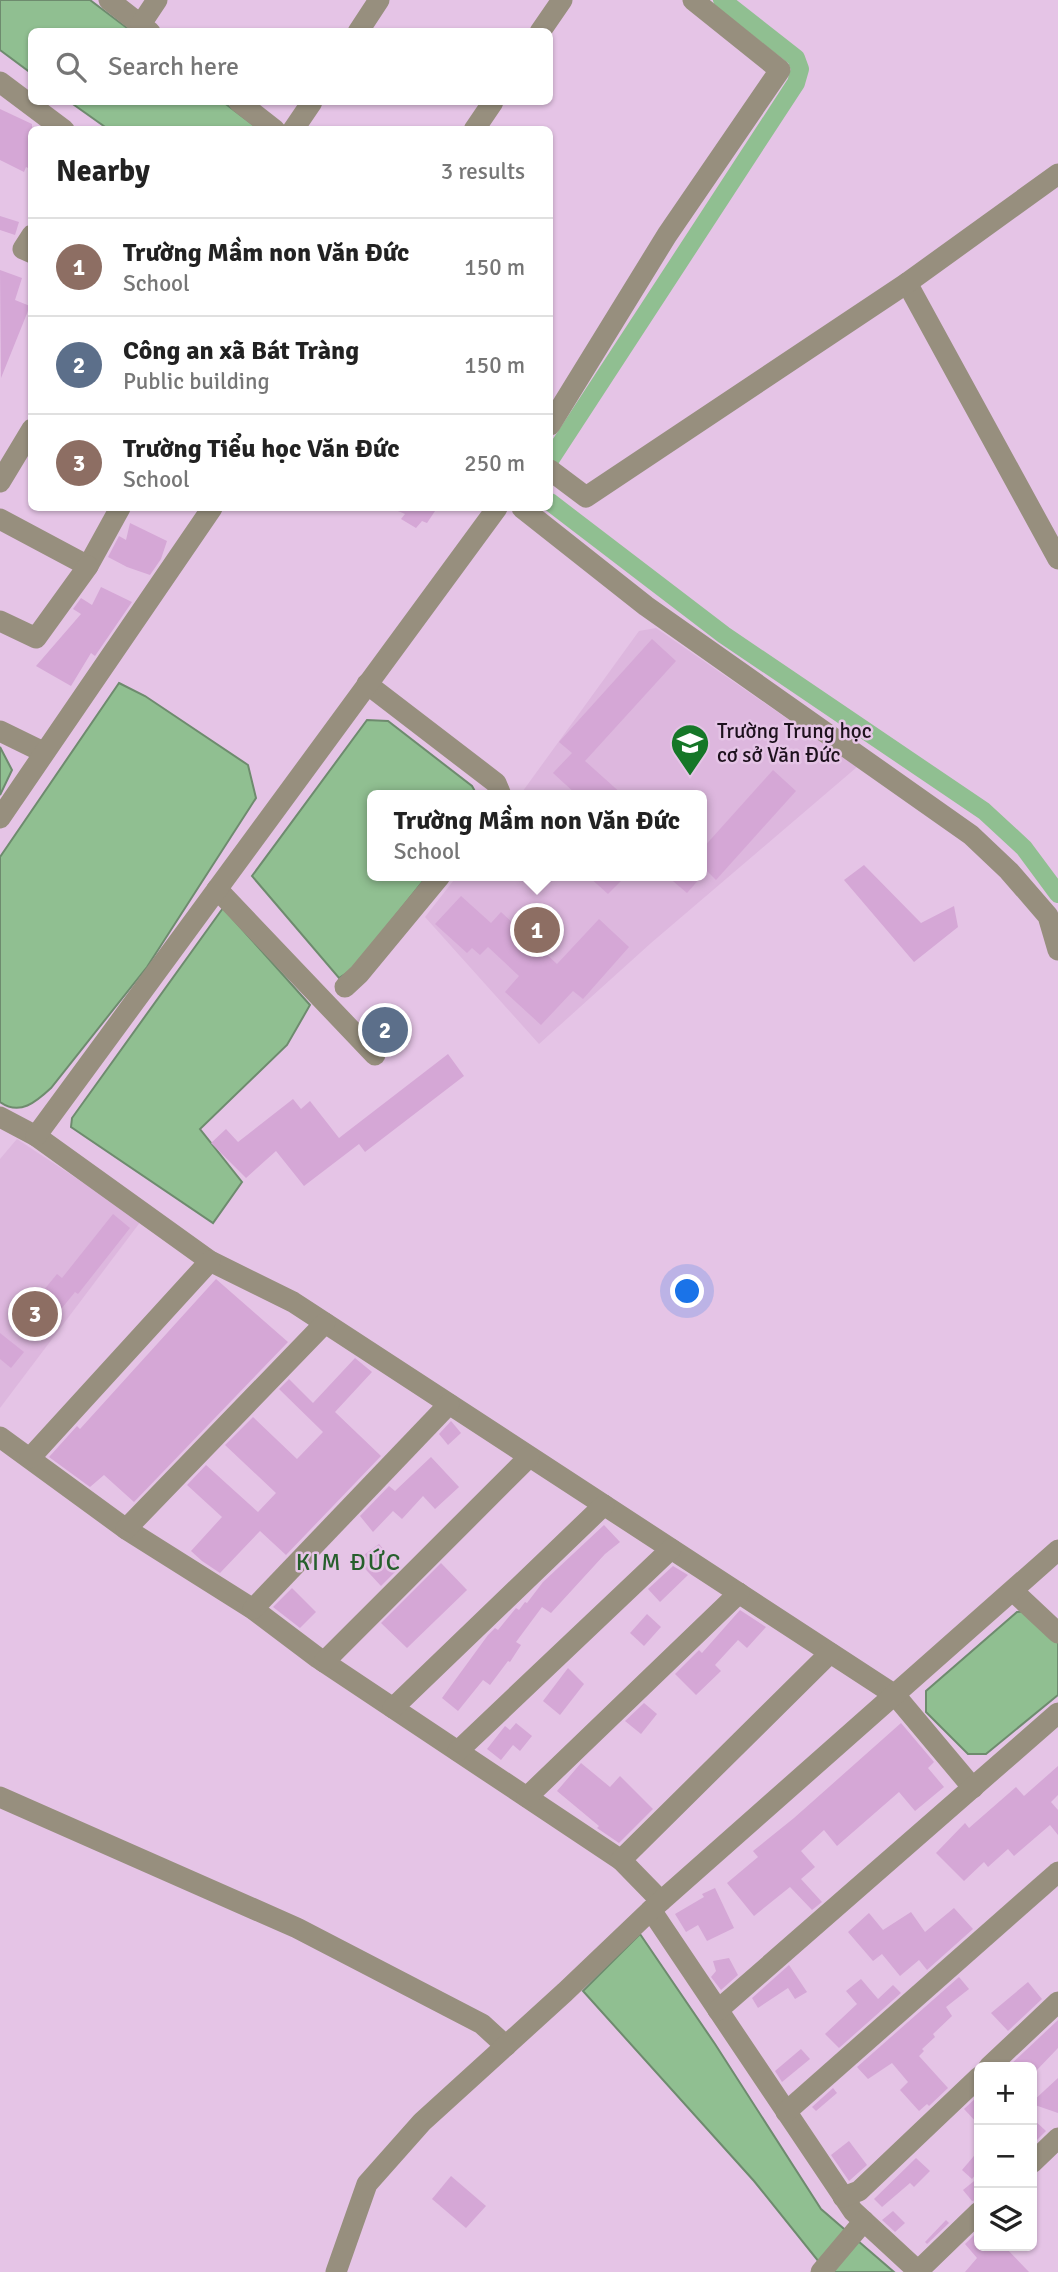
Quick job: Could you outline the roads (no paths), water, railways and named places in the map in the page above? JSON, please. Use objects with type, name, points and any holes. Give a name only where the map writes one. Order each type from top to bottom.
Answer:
[{"type":"street","points":[[109,0],[145,28],[157,0]]},
{"type":"street","points":[[361,28],[379,0]]},
{"type":"street","points":[[543,28],[562,0]]},
{"type":"street","points":[[556,397],[780,70],[693,0]]},
{"type":"street","points":[[0,82],[28,103]]},
{"type":"street","points":[[31,105],[59,126]]},
{"type":"street","points":[[243,105],[270,126]]},
{"type":"street","points":[[296,126],[310,105]]},
{"type":"street","points":[[477,126],[491,105]]},
{"type":"street","points":[[553,472],[586,497],[907,283],[1058,174]]},
{"type":"street","points":[[907,283],[1058,559]]},
{"type":"street","points":[[0,482],[28,440]]},
{"type":"street","points":[[0,621],[36,638],[88,566],[118,511]]},
{"type":"street","points":[[0,818],[210,511]]},
{"type":"street","points":[[36,1136],[495,511]]},
{"type":"street","points":[[526,511],[646,606],[971,835],[1054,912],[1058,950]]},
{"type":"street","points":[[0,519],[88,566]]},
{"type":"street","points":[[367,684],[496,783],[499,790]]},
{"type":"street","points":[[0,731],[43,752]]},
{"type":"street","points":[[345,987],[359,974],[436,881]]},
{"type":"street","points":[[217,889],[375,1055]]},
{"type":"street","points":[[0,1117],[36,1136],[210,1261],[293,1302],[895,1695],[973,1788]]},
{"type":"street","points":[[30,1458],[210,1261]]},
{"type":"street","points":[[126,1529],[325,1323]]},
{"type":"street","points":[[253,1609],[449,1404]]},
{"type":"street","points":[[0,1437],[126,1529],[253,1609],[324,1662],[621,1860],[656,1906],[718,2010],[853,2211],[918,2271],[974,2218]]},
{"type":"street","points":[[324,1662],[529,1457]]},
{"type":"street","points":[[393,1708],[604,1505]]},
{"type":"street","points":[[458,1751],[671,1549]]},
{"type":"street","points":[[336,2272],[367,2184],[422,2122],[656,1906],[1058,1550]]},
{"type":"street","points":[[1013,1591],[1058,1633]]},
{"type":"street","points":[[527,1797],[739,1593]]},
{"type":"street","points":[[621,1860],[830,1653]]},
{"type":"street","points":[[718,2010],[1058,1713]]},
{"type":"street","points":[[0,1797],[297,1928],[482,2024],[506,2046]]},
{"type":"street","points":[[786,2112],[1058,1872]]},
{"type":"street","points":[[994,2062],[1058,2002]]},
{"type":"street","points":[[844,2197],[859,2191],[974,2082]]},
{"type":"street","points":[[1037,2158],[1058,2138]]},
{"type":"street","points":[[821,2272],[864,2221]]},
{"type":"waterway","points":[[553,455],[796,83],[800,69],[796,58],[722,0]]},
{"type":"waterway","points":[[553,504],[724,635],[984,811],[1024,848],[1058,894]]},
{"type":"place","name":"Trường Trung học cơ sở Văn Đức","points":[[690,777]]},
{"type":"place","name":"Trường Mầm non Văn Đức","points":[[537,930]]},
{"type":"place","name":"Công an xã Bát Tràng","points":[[385,1030]]},
{"type":"place","name":"Trường Tiểu học Văn Đức","points":[[35,1314]]},
{"type":"district","name":"KIM ĐỨC","points":[[349,1562]]}]
